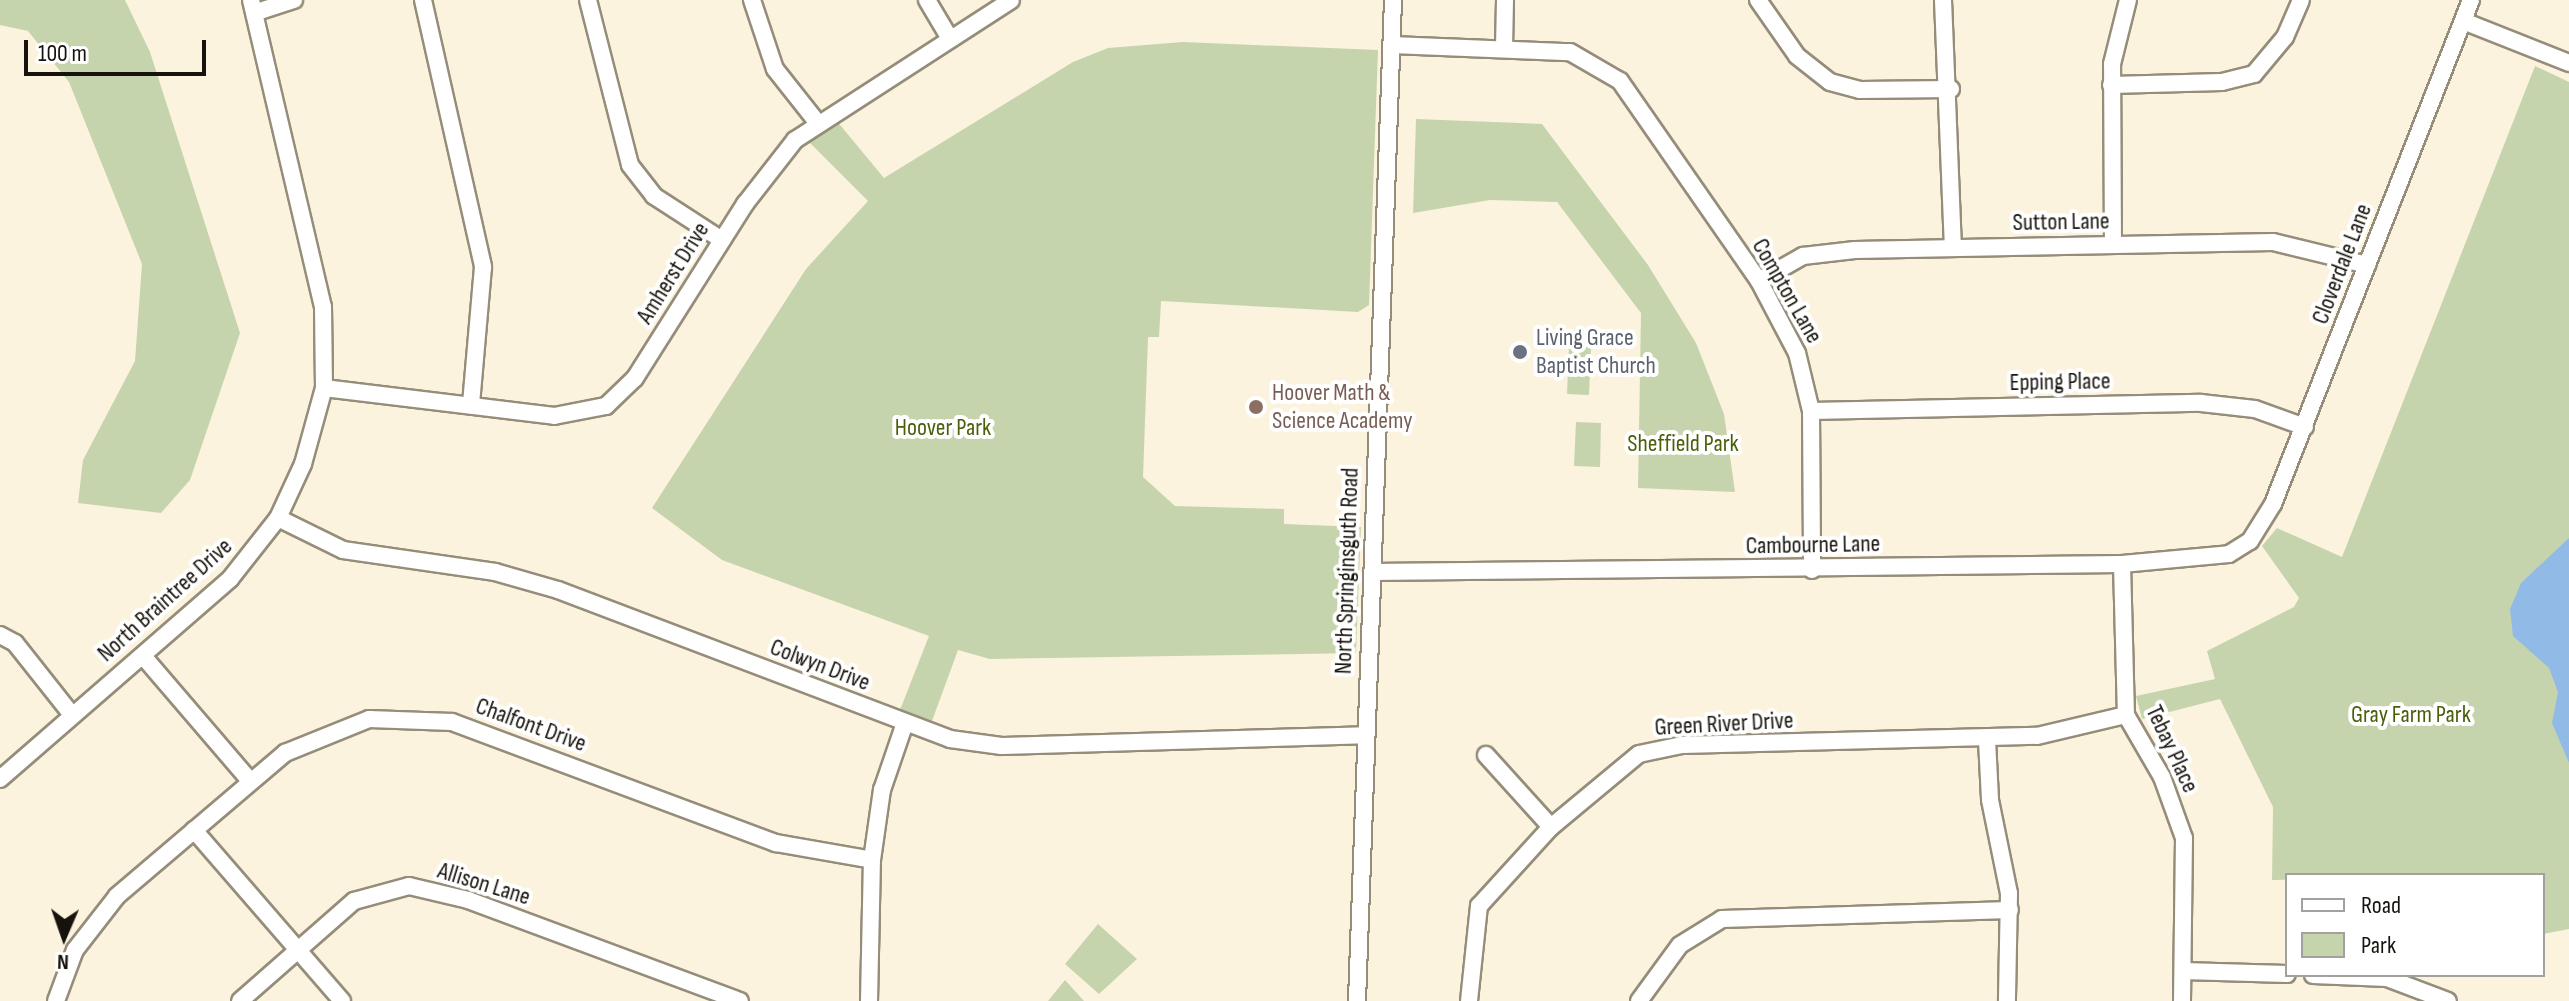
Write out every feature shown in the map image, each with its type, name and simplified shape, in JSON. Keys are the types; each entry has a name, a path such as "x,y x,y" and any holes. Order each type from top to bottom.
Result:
{"street":[{"path":"254,6 294,0"},
{"path":"423,0 483,267 471,405"},
{"path":"588,0 630,165 654,196 722,240"},
{"path":"752,0 775,69 816,121"},
{"path":"927,0 949,37"},
{"name":"Amherst Drive","path":"324,388 554,416 606,406 635,378 765,176 816,121 1011,0"},
{"name":"North Springinsguth Road","path":"1357,1001 1393,0"},
{"path":"1392,45 1504,48 1505,0"},
{"path":"1758,0 1797,56 1830,82 1860,90 1951,89"},
{"path":"1943,0 1951,89 1953,248"},
{"path":"2113,245 2111,85 2128,0"},
{"path":"2111,85 2222,82 2254,74 2285,37 2301,0"},
{"name":"Cloverdale Lane","path":"2250,541 2305,427 2471,0"},
{"name":"North Braintree Drive","path":"0,779 230,579 278,518 324,388 323,307 254,6"},
{"path":"2463,21 2569,63"},
{"name":"Compton Lane","path":"1504,48 1570,52 1611,72 1759,281 1797,353 1811,411 1812,570"},
{"name":"Sutton Lane","path":"1759,281 1823,251 2297,244 2367,265"},
{"name":"Epping Place","path":"1811,411 2210,403 2305,427"},
{"name":"Colwyn Drive","path":"278,518 343,550 495,572 558,590 950,739 1002,746 1365,735"},
{"name":"Cambourne Lane","path":"1372,572 1812,570 2211,561 2250,541"},
{"name":"Tebay Place","path":"2122,564 2126,715 2162,777 2184,838 2182,1001"},
{"path":"0,635 15,643 72,715"},
{"path":"143,656 250,781"},
{"name":"Green River Drive","path":"1469,1001 1479,906 1551,827 1620,766 1658,748 1987,740 2055,734 2126,715"},
{"name":"Chalfont Drive","path":"56,1001 95,921 250,781 336,727 431,718 776,843 872,860"},
{"path":"869,1001 872,860 882,790 905,723"},
{"path":"1987,740 2010,910 2007,1001"},
{"path":"1486,755 1551,827"},
{"path":"194,830 342,1001"},
{"name":"Allison Lane","path":"240,1001 295,949 354,901 409,886 468,900 740,1001"},
{"path":"1639,1001 1680,945 1722,919 2010,910"},
{"path":"2183,971 2285,974"},
{"path":"2362,977 2387,978 2448,1001"}],"green space":[{"path":"0,0 125,0 150,52 240,333 190,480 161,513 78,503 83,460 135,361 142,264 69,82 28,31 0,25"},
{"name":"Hoover Park","path":"1183,42 1378,50 1369,305 1358,312 1161,301 1159,337 1148,337 1143,477 1175,506 1284,509 1284,524 1361,527 1356,653 990,659 958,650 932,721 900,710 929,636 722,560 652,508 806,269 868,201 808,141 836,120 884,178 1073,62 1108,48"},
{"name":"Gray Farm Park","path":"2535,66 2569,82 2569,929 2545,934 2545,873 2285,873 2285,880 2272,880 2273,807 2220,699 2142,719 2136,696 2215,679 2207,651 2294,607 2299,598 2262,546 2277,528 2342,557"},
{"name":"Sheffield Park","path":"1416,119 1542,124 1648,265 1696,343 1724,414 1735,492 1638,488 1641,313 1557,202 1490,200 1413,213"},
{"path":"1569,345 1591,346 1589,395 1567,394"},
{"path":"1576,422 1601,423 1600,467 1574,466"},
{"path":"1098,924 1137,959 1099,994 1065,964"},
{"path":"1065,980 1084,1001 1048,1001"}],"water":[{"path":"2569,538 2569,763 2552,723 2558,692 2549,668 2513,636 2510,609 2521,583"}],"place":[{"name":"Living Grace Baptist Church","path":"1520,352"},
{"name":"Hoover Math & Science Academy","path":"1256,407"}]}
